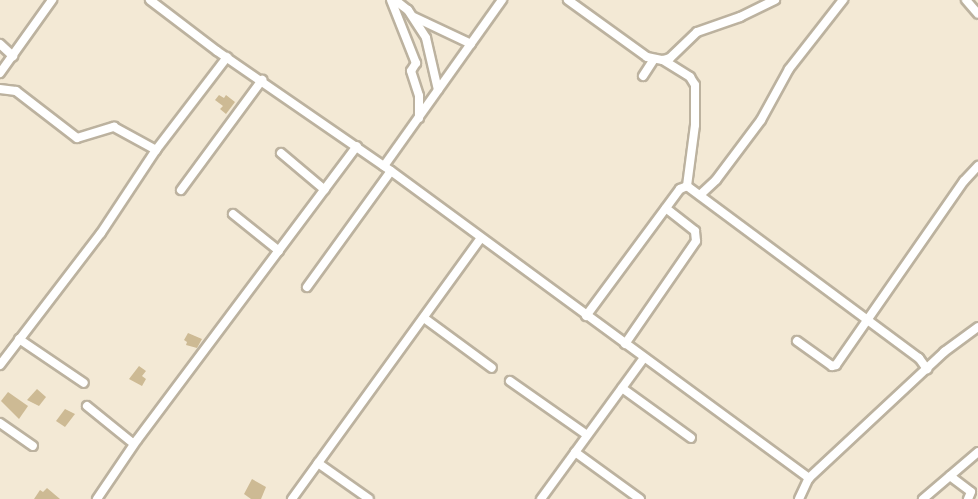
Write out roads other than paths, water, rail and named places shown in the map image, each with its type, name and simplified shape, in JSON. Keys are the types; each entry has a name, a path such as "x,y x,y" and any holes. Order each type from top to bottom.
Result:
{"street":[{"path":"0,74 52,0"},
{"path":"150,0 227,57 357,146 809,478"},
{"path":"391,0 416,63 411,71 419,96 419,118"},
{"path":"395,0 413,17 471,44"},
{"path":"307,287 388,169 438,90 502,0"},
{"path":"568,0 658,60 690,77 695,85 695,126 687,186"},
{"path":"643,76 658,60 670,58 698,32 740,17 775,0"},
{"path":"700,195 716,180 761,120 789,69 843,0"},
{"path":"966,0 978,14"},
{"path":"413,17 432,54 438,90"},
{"path":"0,44 13,56"},
{"path":"0,365 101,233 156,150 227,57"},
{"path":"181,190 261,80"},
{"path":"0,89 16,91 77,138 114,127 156,150"},
{"path":"97,499 134,444 357,146"},
{"path":"281,153 325,190"},
{"path":"797,341 832,366 836,365 964,181 978,166"},
{"path":"687,186 730,221 911,353 927,369"},
{"path":"586,316 680,189 687,186"},
{"path":"625,344 696,241 695,231 666,208"},
{"path":"233,214 279,251"},
{"path":"292,499 482,238"},
{"path":"424,318 492,368"},
{"path":"799,499 809,478 927,369 978,327"},
{"path":"19,339 84,384"},
{"path":"541,499 644,358"},
{"path":"510,381 587,435"},
{"path":"622,388 691,438"},
{"path":"87,406 134,444"},
{"path":"0,423 33,446"},
{"path":"575,452 639,499"},
{"path":"922,499 978,452"},
{"path":"318,463 369,499"},
{"path":"950,476 971,492 968,499"}]}
